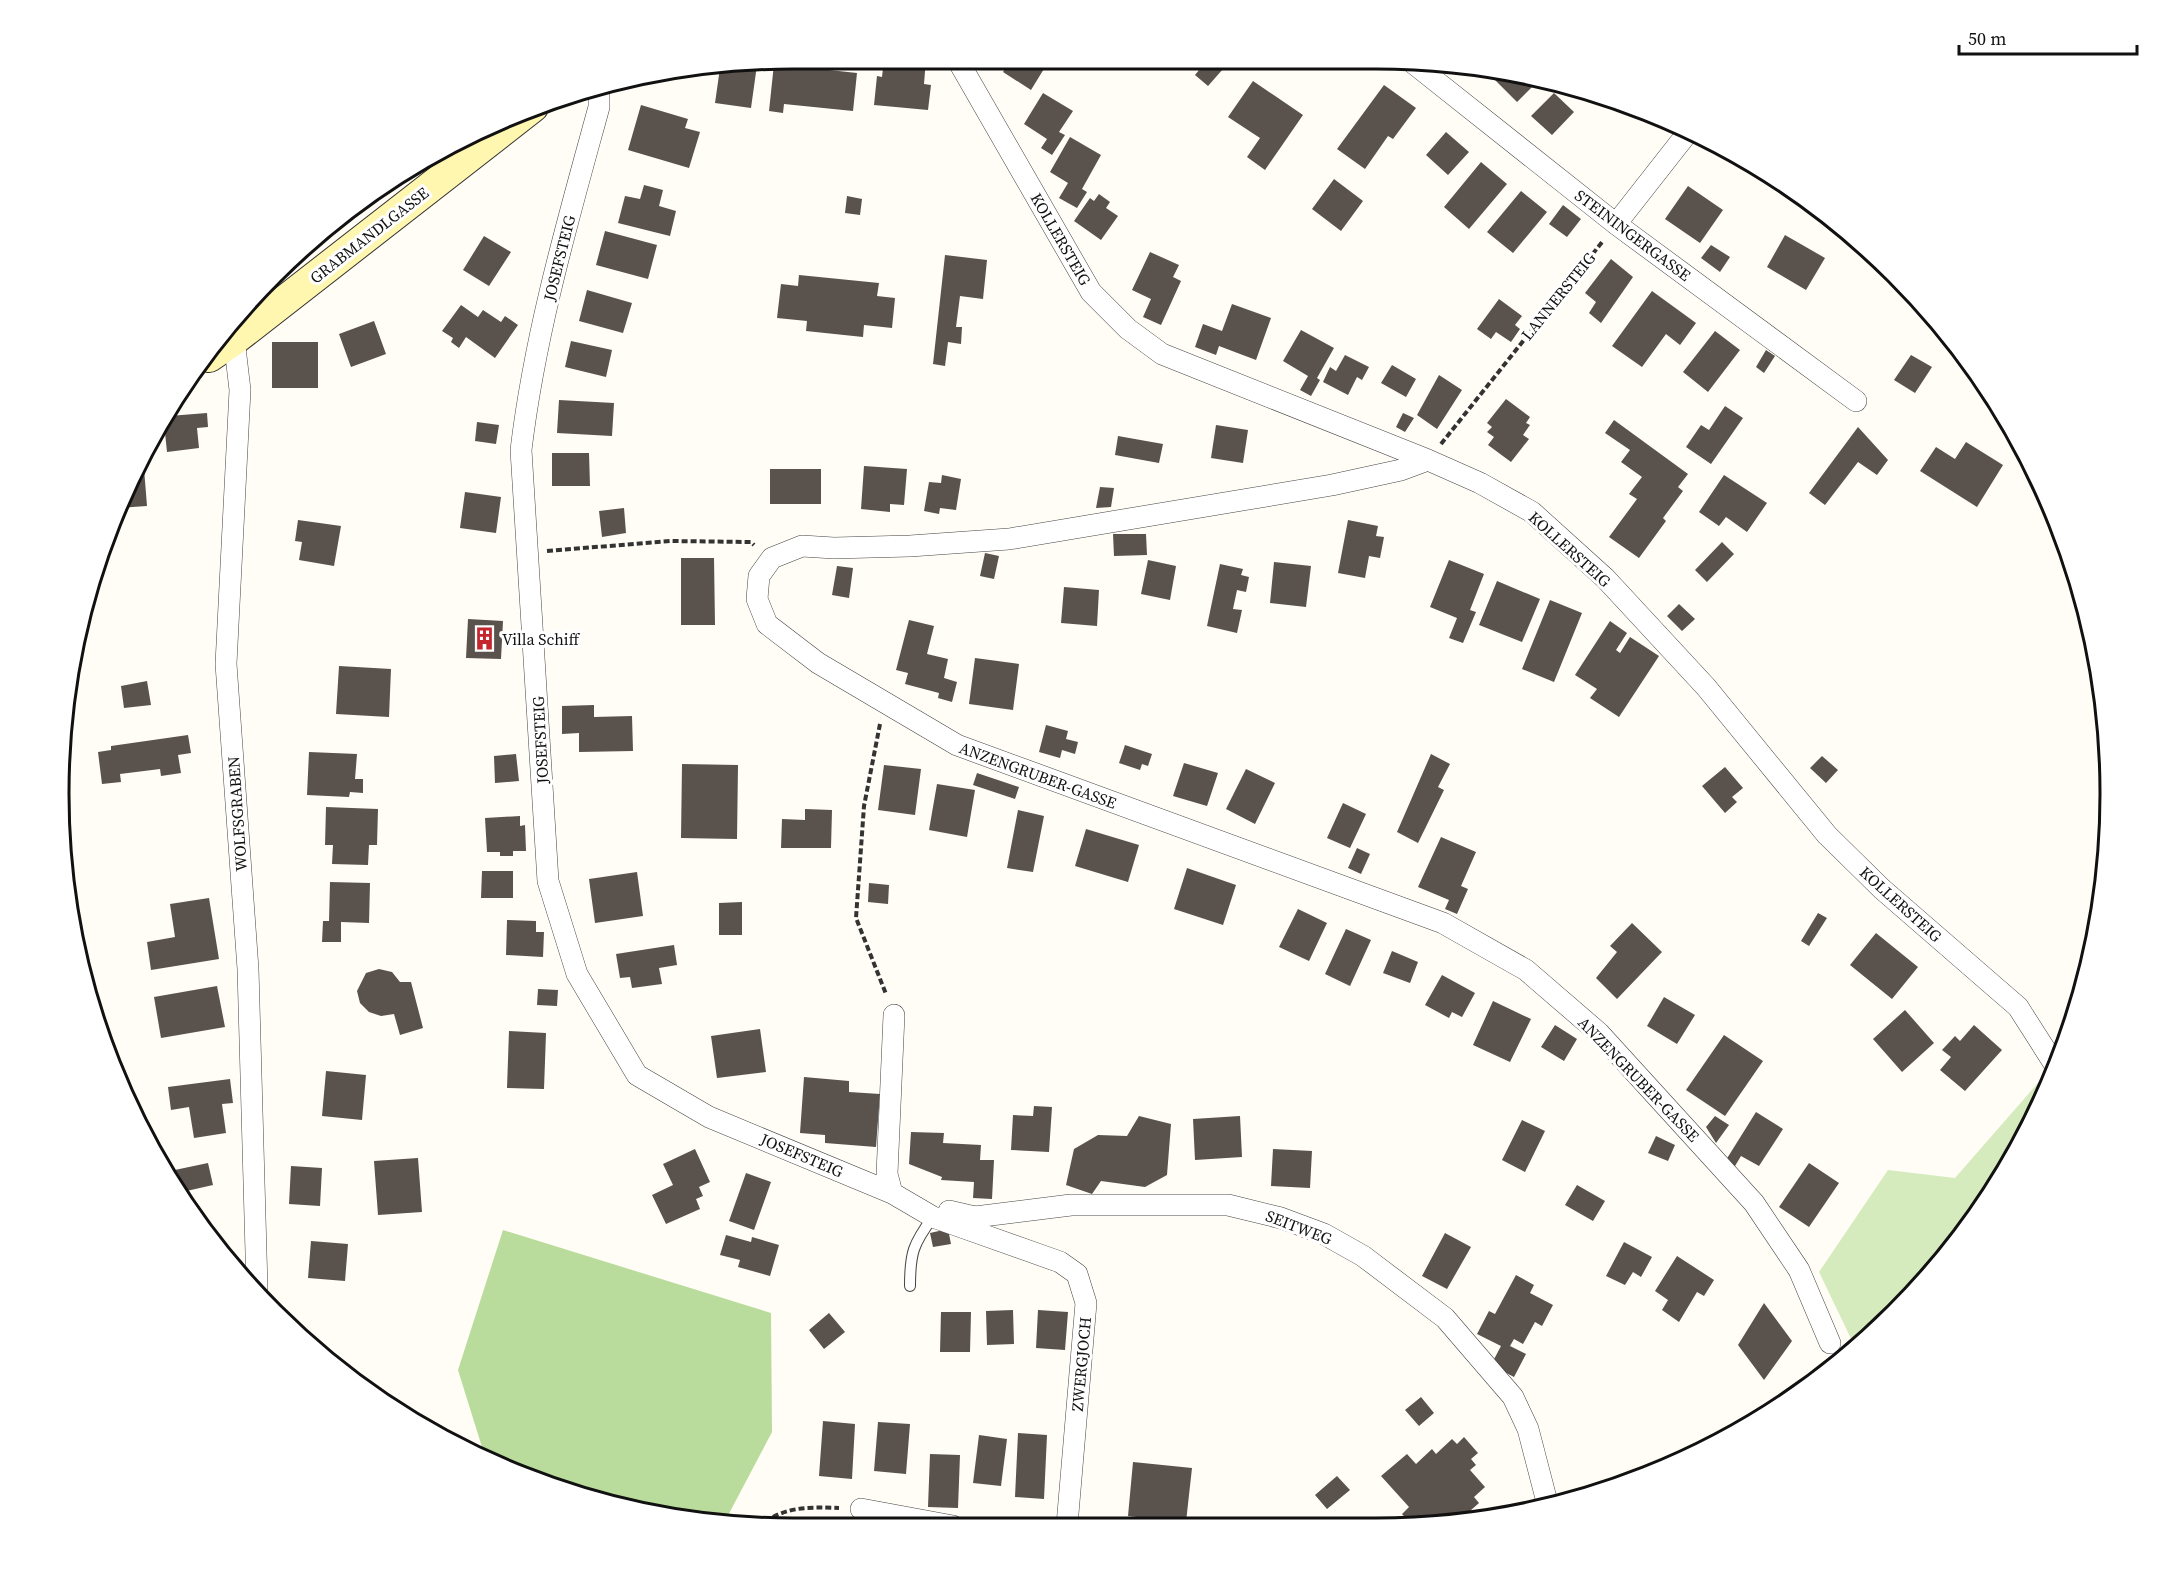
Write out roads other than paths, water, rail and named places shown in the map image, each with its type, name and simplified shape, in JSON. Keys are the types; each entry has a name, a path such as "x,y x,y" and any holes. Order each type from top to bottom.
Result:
{"street":[{"name":"KOLLERSTEIG","path":"963,69 1091,292 1128,329 1162,354 1428,460 1480,483 1532,512 1605,578 1706,687 1827,835 1882,889 2018,1007 2050,1057"},
{"name":"STEININGERGASSE","path":"1423,71 1616,224 1856,401"},
{"name":"JOSEFSTEIG","path":"598,96 598,107 548,295 526,406 521,450 548,881 577,974 637,1075 709,1117 892,1193 924,1211"},
{"name":"GRABMANDLGASSE","path":"242,324 501,131"},
{"path":"1616,224 1684,138"},
{"name":"WOLFSGRABEN","path":"233,335 240,390 226,664 248,969 257,1279"},
{"name":"ANZENGRUBER-GASSE","path":"1428,460 1401,470 1332,484 1009,539 899,546 802,546 772,558 759,576 757,599 767,624 818,663 957,745 1443,924 1526,970 1599,1033 1754,1203 1799,1270 1830,1343"},
{"path":"892,1193 887,1174 894,1015"},
{"name":"SEITWEG","path":"924,1211 975,1217 1071,1205 1228,1205 1281,1218 1324,1234 1363,1257 1445,1318 1513,1397 1528,1429 1546,1497"},
{"name":"ZWERGJOCH","path":"924,1211 1060,1262 1077,1274 1086,1302 1085,1337 1068,1518"},
{"path":"861,1509 910,1518"}],"lane":[{"path":"910,1286 910,1257 920,1234 924,1211"}],"place":[{"name":"Villa Schiff","path":"484,639"}]}
